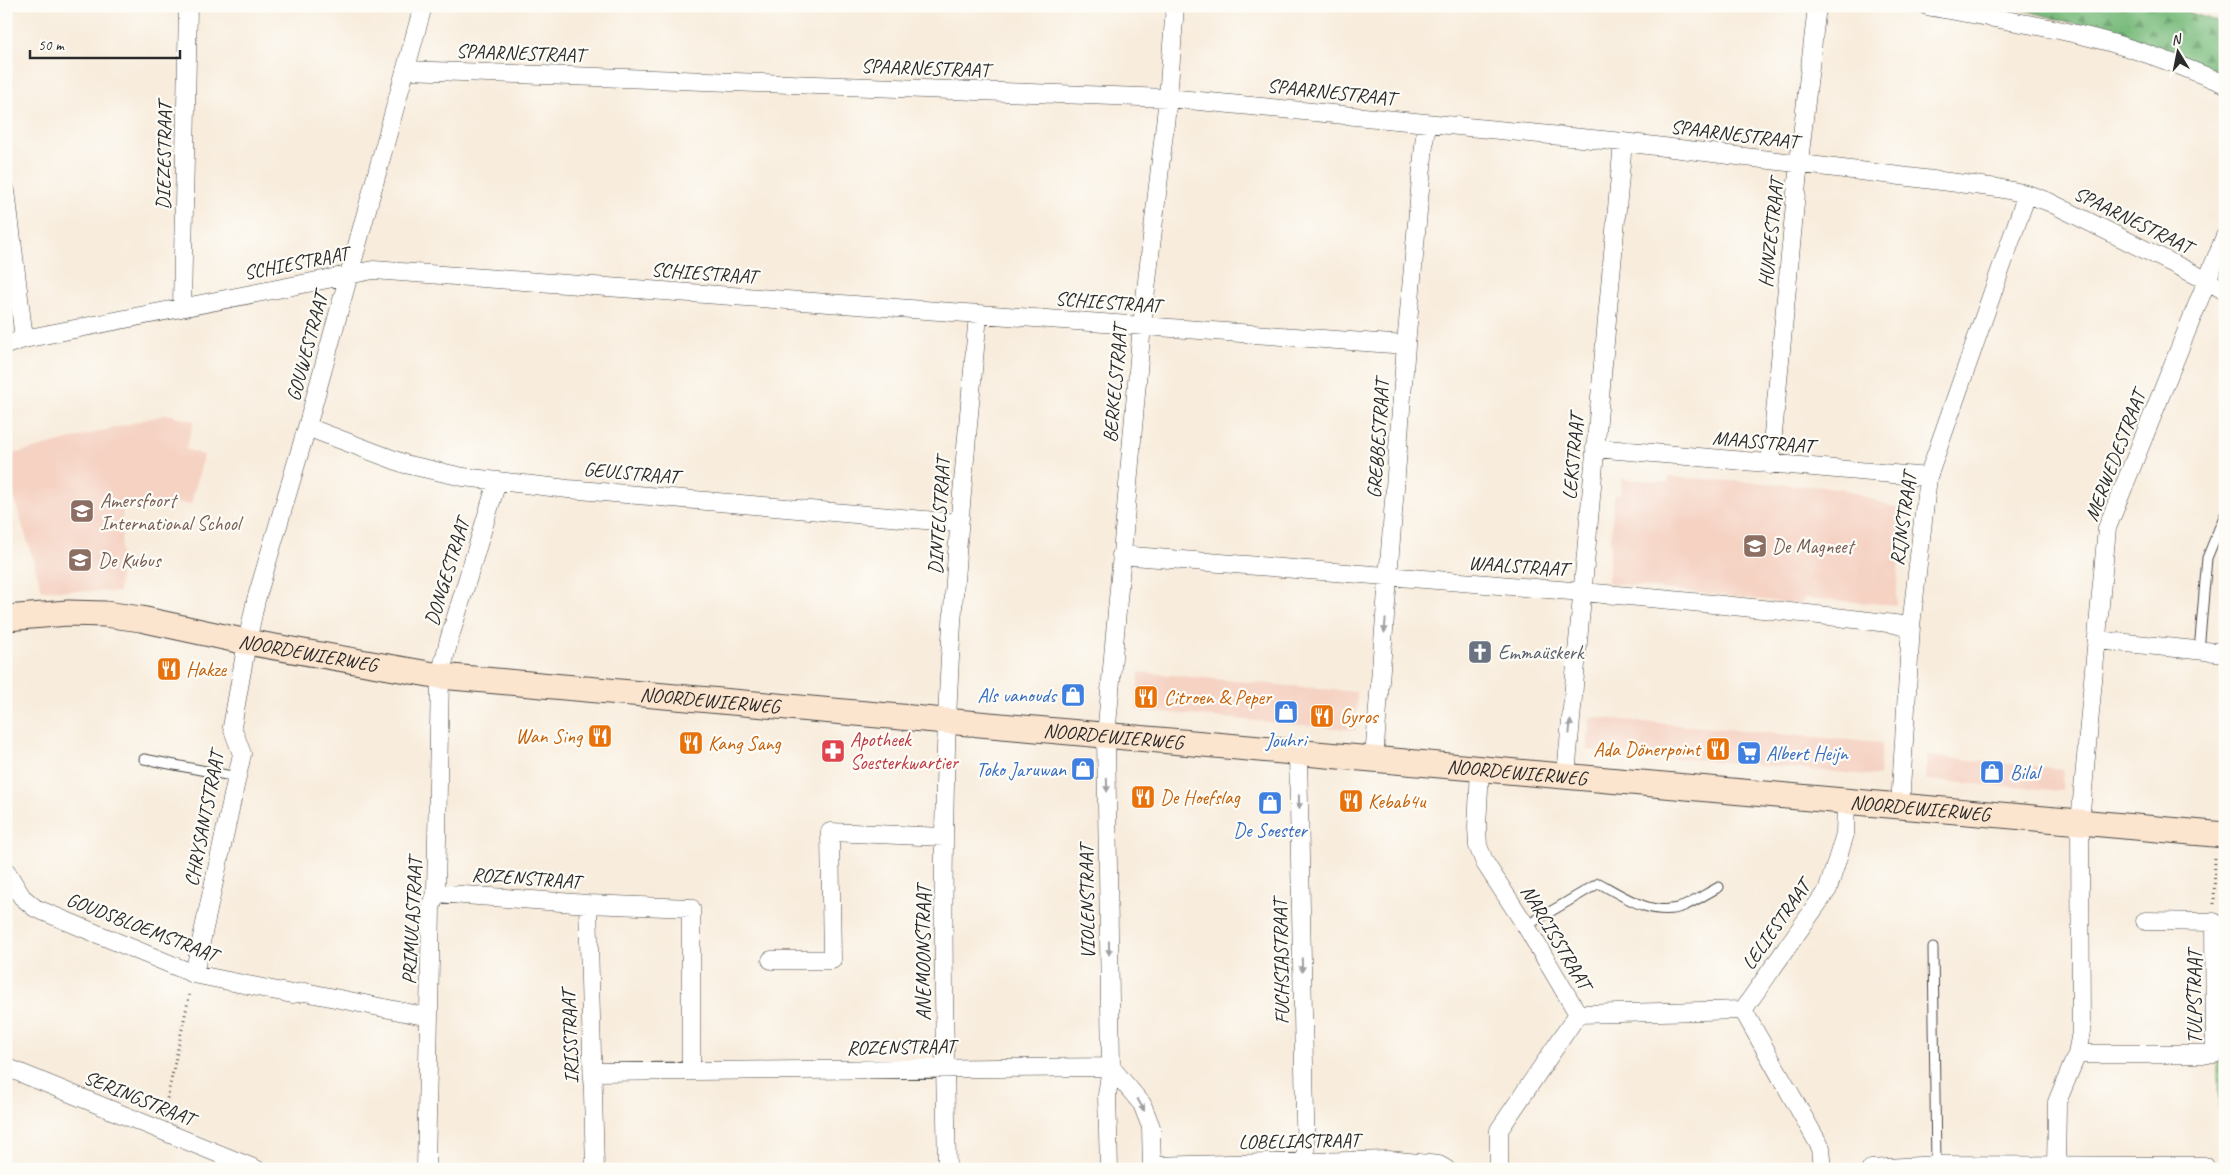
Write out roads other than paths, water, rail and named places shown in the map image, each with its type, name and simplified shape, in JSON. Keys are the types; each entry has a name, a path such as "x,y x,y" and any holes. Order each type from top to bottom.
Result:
{"street":[{"name":"DIEZESTRAAT","path":"182,307 188,6"},
{"name":"GOUWESTRAAT","path":"247,642 256,600 307,426 423,6"},
{"name":"BERKELSTRAAT","path":"1106,737 1142,324 1168,98 1175,6"},
{"name":"HUNZESTRAAT","path":"1770,464 1799,162 1818,6"},
{"path":"1927,6 2080,36 2131,49 2225,84"},
{"name":"SPAARNESTRAAT","path":"406,70 1168,98 1623,142 1799,162 1998,188 2027,194 2049,202 2225,291"},
{"name":"GREBBESTRAAT","path":"1374,759 1406,345 1426,123"},
{"name":"LEKSTRAAT","path":"1566,775 1623,142"},
{"path":"6,191 24,339"},
{"name":"RIJNSTRAAT","path":"1900,806 1911,626 1928,477 2027,194"},
{"name":"MERWEDESTRAAT","path":"2080,822 2107,528 2225,236"},
{"name":"SCHIESTRAAT","path":"6,345 24,339 372,270 978,315 1142,324 1406,345"},
{"name":"DINTELSTRAAT","path":"947,721 959,522 978,315"},
{"name":"GEULSTRAAT","path":"307,426 405,464 497,482 959,522"},
{"name":"MAASSTRAAT","path":"1595,448 1928,477"},
{"name":"DONGESTRAAT","path":"440,676 449,640 497,482"},
{"name":"WAALSTRAAT","path":"1121,555 1582,592 1814,614 1911,626"},
{"name":"NOORDEWIERWEG","path":"6,618 68,613 105,614 141,619 247,642 440,676 1106,737 1566,775 2220,835"},
{"path":"2097,640 2225,653"},
{"name":"CHRYSANTSTRAAT","path":"194,974 242,754 232,727 247,642"},
{"name":"PRIMULASTRAAT","path":"426,1169 431,908 436,893 440,676"},
{"name":"ANEMOONSTRAAT","path":"947,721 944,837 947,1169"},
{"name":"VIOLENSTRAAT","path":"1106,737 1111,1066 1107,1095 1108,1169"},
{"name":"FUCHSIASTRAAT","path":"1298,753 1306,1165"},
{"name":"NARCISSTRAAT","path":"1480,769 1476,828 1478,846 1485,863 1526,926 1578,1014 1499,1130 1499,1169"},
{"name":"LELIESTRAAT","path":"1743,1010 1828,889 1845,834 1846,802"},
{"path":"2056,1167 2057,1102 2077,1054 2081,1032 2080,822"},
{"path":"771,960 832,960 830,832 944,837"},
{"name":"GOUDSBLOEMSTRAAT","path":"6,871 11,882 22,897 35,908 194,974 292,994 305,992 429,1017"},
{"name":"ROZENSTRAAT","path":"436,893 588,904 691,908 691,1071"},
{"name":"IRISSTRAAT","path":"588,904 595,1169"},
{"name":"TULPSTRAAT","path":"2077,1054 2215,1054 2214,922 2145,921"},
{"path":"1578,1014 1743,1010 1821,1148 1823,1169"},
{"path":"1111,1066 1142,1104 1151,1127 1152,1168"},
{"name":"ROZENSTRAAT","path":"592,1072 1111,1066"},
{"name":"SERINGSTRAAT","path":"6,1067 256,1169"},
{"name":"LOBELIASTRAAT","path":"1152,1168 1306,1165 1388,1160 1439,1165 1446,1169"},
{"path":"1871,1169 1936,1165 2056,1167 2205,1166"}],"lane":[{"path":"2199,650 2207,558 2225,514"},
{"path":"144,759 237,776"},
{"path":"1526,926 1599,883 1637,904 1660,909 1682,906 1718,887"},
{"path":"1933,948 1936,1165"}],"place":[{"name":"Amersfoort International School","path":"82,511"},
{"name":"De Magneet","path":"1755,546"},
{"name":"De Kubus","path":"80,560"},
{"name":"Emmaüskerk","path":"1480,652"},
{"name":"Hakze","path":"169,669"},
{"name":"Als vanouds","path":"1073,695"},
{"name":"Citroen & Peper","path":"1146,697"},
{"name":"Jouhri","path":"1286,712"},
{"name":"Gyros","path":"1322,716"},
{"name":"Wan Sing","path":"600,736"},
{"name":"Kang Sang","path":"691,743"},
{"name":"Ada Dönerpoint","path":"1718,749"},
{"name":"Apotheek Soesterkwartier","path":"833,751"},
{"name":"Albert Heijn","path":"1749,753"},
{"name":"Toko Jaruwan","path":"1083,769"},
{"name":"Bilal","path":"1992,772"},
{"name":"De Hoefslag","path":"1143,797"},
{"name":"Kebab4u","path":"1351,801"},
{"name":"De Soester","path":"1270,803"}]}
